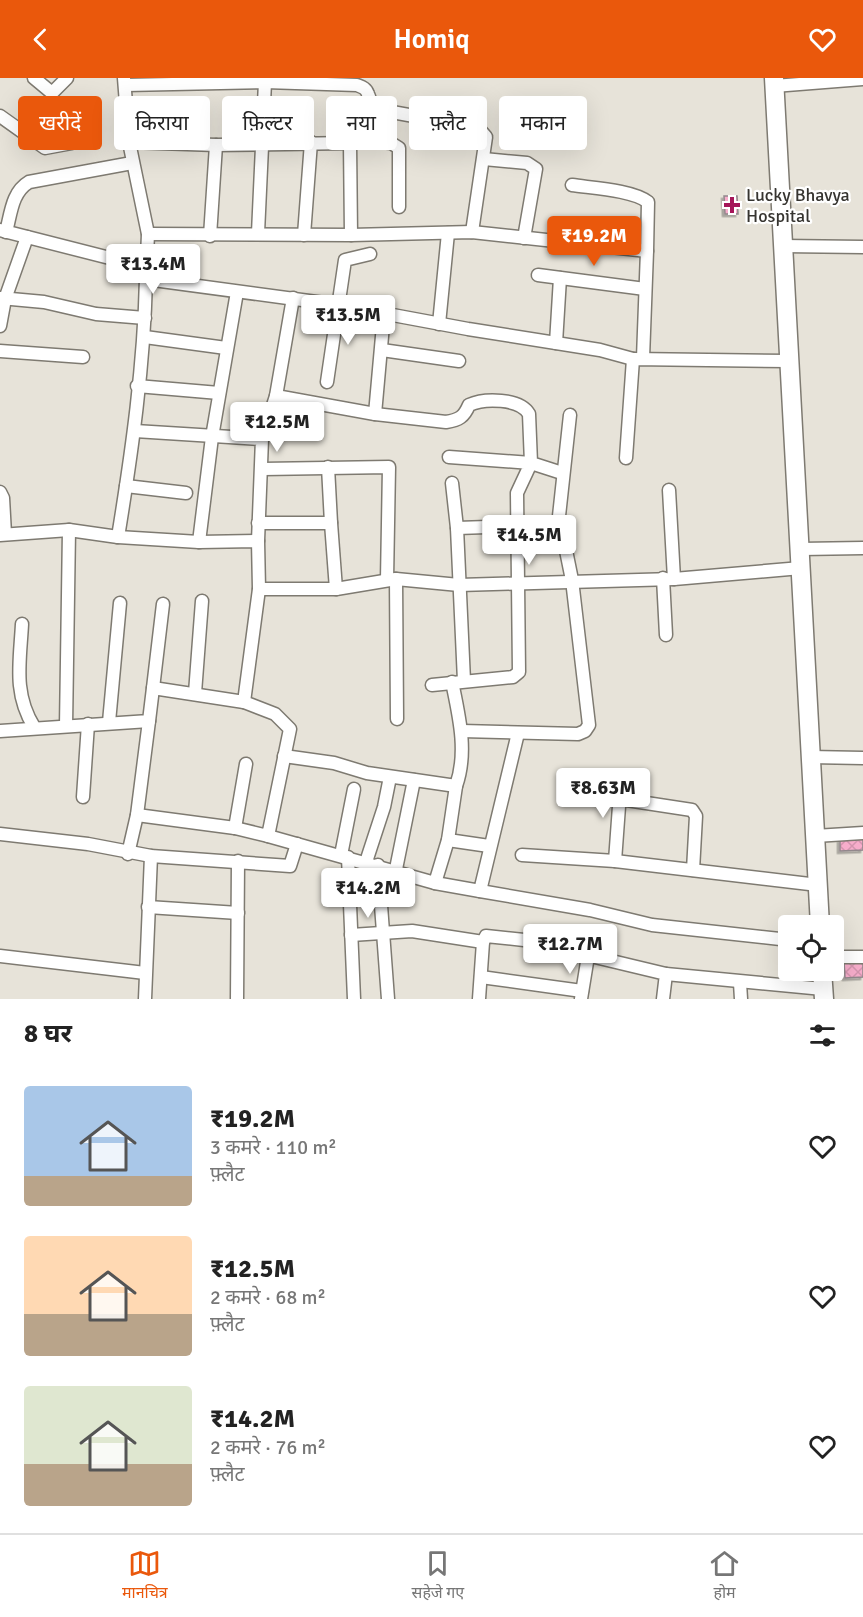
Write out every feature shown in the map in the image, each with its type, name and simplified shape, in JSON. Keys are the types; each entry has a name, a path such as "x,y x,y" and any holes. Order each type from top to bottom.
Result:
{"main road":[{"path":"774,82 819,915"}],"street":[{"path":"34,78 52,93 67,78"},
{"path":"774,82 863,79"},
{"path":"126,96 125,81 357,85 365,88 369,96"},
{"path":"265,82 265,96"},
{"path":"397,113 480,130 486,136 472,232"},
{"path":"0,116 18,129"},
{"path":"210,145 222,145"},
{"path":"210,236 216,145"},
{"path":"397,147 399,148 399,207"},
{"path":"118,537 135,431 137,386 145,337 145,273 148,234 130,150"},
{"path":"258,233 263,150"},
{"path":"304,235 310,150"},
{"path":"350,150 351,236"},
{"path":"484,159 527,163 536,169 524,238"},
{"path":"132,163 29,182 20,187 3,231 145,273 237,292 339,305 600,350 638,359 788,361"},
{"path":"572,185 628,194 648,202 645,289 626,458"},
{"path":"440,324 448,232"},
{"path":"148,234 210,236 258,233 351,236 472,232 647,251"},
{"path":"0,326 2,299 27,237"},
{"path":"783,246 863,247"},
{"path":"327,382 345,260 370,254"},
{"path":"538,275 645,289"},
{"path":"556,343 560,278"},
{"path":"199,542 212,437 237,292"},
{"path":"244,702 259,589 258,523 262,439 276,396 293,298"},
{"path":"2,299 44,302 96,314 145,318"},
{"path":"375,414 384,314"},
{"path":"145,337 226,348"},
{"path":"382,350 459,361"},
{"path":"0,351 83,357"},
{"path":"137,386 219,393"},
{"path":"276,396 375,414 446,422 458,420 465,414 469,405 476,401 516,404 525,407 529,414 531,463 517,493 516,526 520,581 519,672 513,677 432,685"},
{"path":"462,731 578,734 589,725 572,580 559,516 570,414"},
{"path":"135,431 262,439"},
{"path":"449,457 531,463 562,473"},
{"path":"328,467 336,589"},
{"path":"262,469 389,468 397,719"},
{"path":"435,883 448,840 456,786 461,774 462,731 458,681 458,528 452,483"},
{"path":"126,486 186,493"},
{"path":"666,635 669,490"},
{"path":"0,492 3,498 2,534 69,530 118,537 199,542 258,541"},
{"path":"258,523 331,523"},
{"path":"458,528 516,526"},
{"path":"66,726 69,530"},
{"path":"801,549 863,548"},
{"path":"259,589 336,589 391,579 459,585 520,581 668,578 801,568"},
{"path":"195,693 202,601"},
{"path":"108,722 120,603"},
{"path":"128,854 137,815 163,604"},
{"path":"22,624 19,687 25,713 34,727"},
{"path":"153,687 244,702 283,720 290,729 268,836"},
{"path":"0,731 149,721"},
{"path":"83,796 88,724"},
{"path":"480,891 518,733"},
{"path":"284,756 334,763 390,777 456,786"},
{"path":"810,757 863,758"},
{"path":"235,828 246,764"},
{"path":"388,999 385,931 372,863 390,777"},
{"path":"615,861 621,778"},
{"path":"396,869 414,780"},
{"path":"354,789 345,856 354,999"},
{"path":"620,799 692,810 696,816 693,870"},
{"path":"137,815 235,828 396,869 435,883 590,910 652,925 778,939"},
{"path":"815,836 863,833"},
{"path":"0,834 88,844 128,854 290,866 297,844"},
{"path":"448,840 489,846"},
{"path":"522,855 615,861 818,885"},
{"path":"145,999 151,856"},
{"path":"237,999 238,861"},
{"path":"148,907 238,913"},
{"path":"351,935 412,931 483,942"},
{"path":"479,999 483,942 486,936 501,937 666,974 823,994"},
{"path":"0,956 145,973"},
{"path":"481,977 582,995 588,956"},
{"path":"844,957 863,957"},
{"path":"663,999 666,974"},
{"path":"740,983 741,999"}],"building":[{"path":"724,196 737,196 738,214 725,214"},
{"path":"863,839 863,850 840,851 840,840"},
{"path":"863,960 863,977 845,978 844,961"}],"place":[{"name":"Lucky Bhavya Hospital","path":"732,205"}]}
